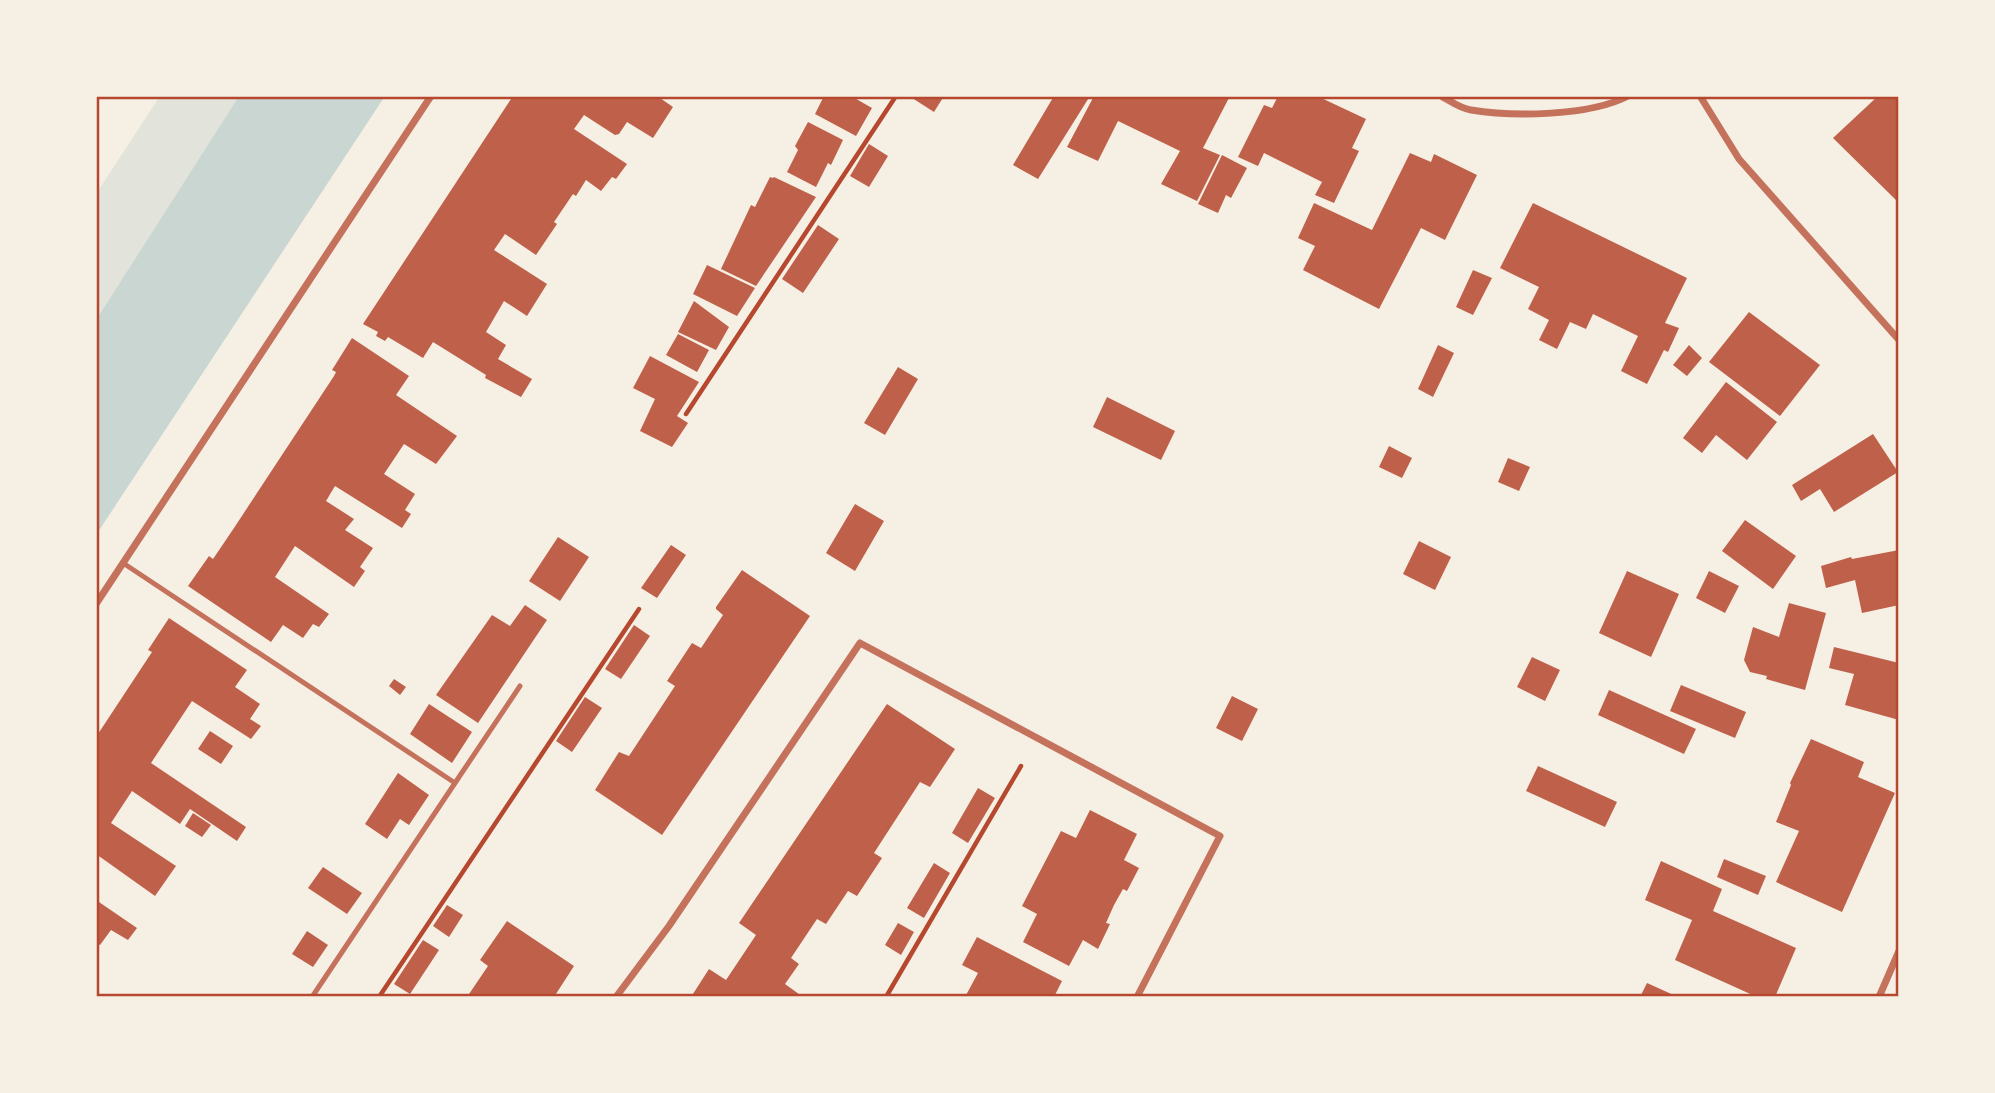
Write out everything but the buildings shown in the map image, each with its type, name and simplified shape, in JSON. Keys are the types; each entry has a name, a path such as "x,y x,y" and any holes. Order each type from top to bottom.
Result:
{"street":[{"path":"96,604 431,96"},
{"path":"1441,96 1468,110 1548,115 1617,102 1628,96"},
{"path":"1700,96 1739,159 1899,340"},
{"path":"616,997 669,926 860,643 1220,836 1138,997"},
{"path":"1879,997 1899,951"}],"lane":[{"path":"123,564 455,783"},
{"path":"312,997 520,685"}],"path":[{"path":"687,415 896,96"},
{"path":"379,997 639,609"},
{"path":"886,997 1038,738"}],"shaded area":[{"path":"160,96 239,96 96,320 96,194"},
{"path":"239,96 385,96 96,535 96,320"}]}
